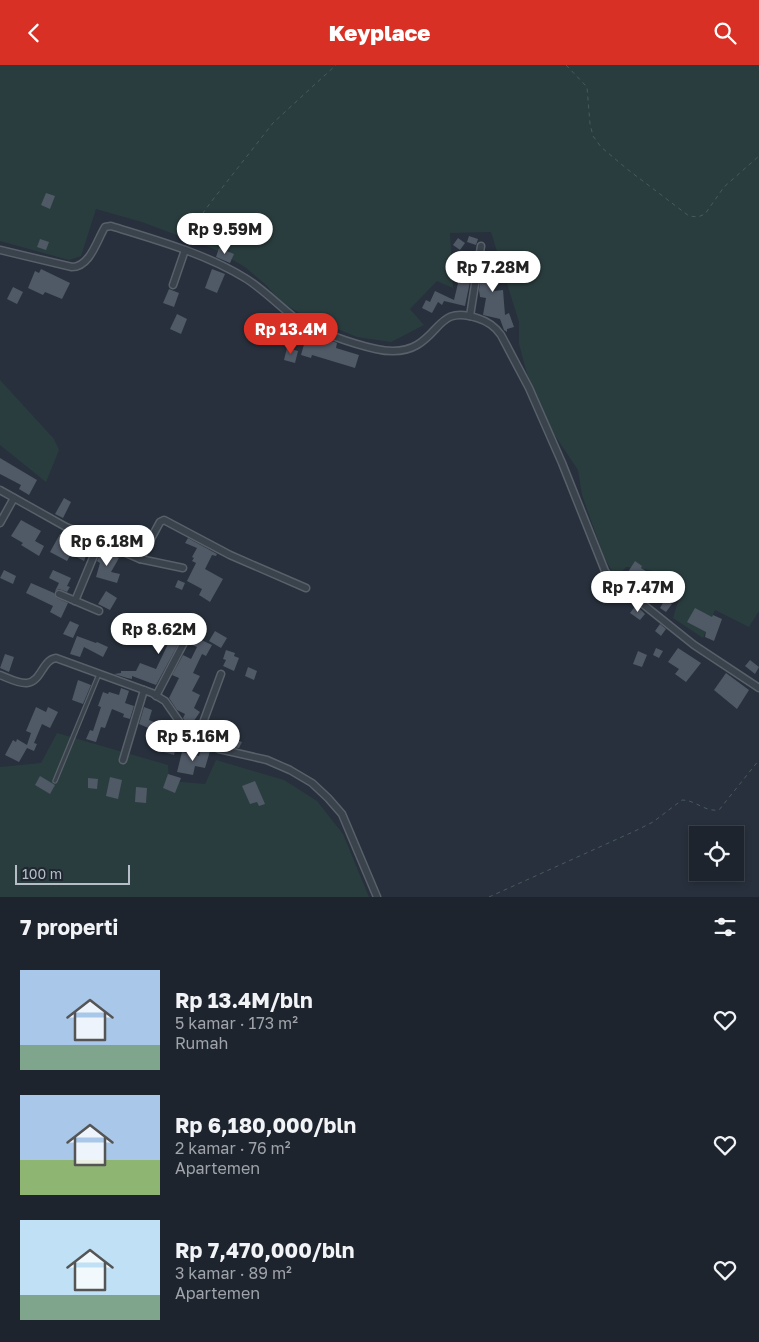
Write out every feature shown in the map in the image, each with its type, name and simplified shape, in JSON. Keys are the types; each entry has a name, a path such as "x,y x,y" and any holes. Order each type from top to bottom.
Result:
{"street":[{"path":"0,250 72,267 79,266 86,262 105,227 111,226 185,250 245,278 297,319 314,329 376,349 400,351 409,349 418,345 446,318 451,316 470,316 482,319 497,328 529,388 562,463 604,571 612,583 618,589 634,597 694,645 758,686"},
{"path":"470,316 481,246"},
{"path":"173,285 185,250"},
{"path":"0,490 66,527 140,559 184,568"},
{"path":"0,523 14,498"},
{"path":"140,559 160,522 164,520 230,555 306,588"},
{"path":"75,601 100,541"},
{"path":"59,594 99,611"},
{"path":"156,696 189,633"},
{"path":"0,675 23,683 32,681 36,679 49,661 54,658 144,690 165,701 181,724 197,739 219,749 267,760 290,769 312,783 342,814 377,897"},
{"path":"197,739 221,674"},
{"path":"123,761 144,690"}],"lane":[{"path":"55,781 100,674"}],"path":[{"path":"185,250 196,224 211,202 274,123 336,65"},
{"path":"566,65 588,87 590,124 593,136 597,141 627,169 689,216 698,217 705,214 724,187 759,155"},
{"path":"489,897 653,822 682,800 690,801 707,809 719,810 759,760"}],"shaded area":[{"path":"0,65 759,65 759,611 749,627 715,610 703,638 673,618 681,592 678,581 653,571 626,567 616,578 604,557 582,495 578,470 552,431 529,381 519,344 519,322 491,232 450,233 453,288 437,281 410,309 424,325 391,342 357,337 303,315 281,302 266,285 245,267 214,249 142,222 96,209 81,256 69,260 0,241"},
{"path":"0,380 54,439 59,450 46,482 0,445"},
{"path":"57,733 168,765 169,781 205,784 216,760 284,780 317,801 343,834 369,897 0,897 0,767 41,763"}],"building":[{"path":"46,193 55,196 50,209 41,205"},
{"path":"199,221 208,224 203,237 194,234"},
{"path":"469,236 478,239 476,245 467,242"},
{"path":"458,238 465,243 460,250 453,245"},
{"path":"40,239 49,242 46,250 37,247"},
{"path":"219,248 234,254 230,263 216,257"},
{"path":"486,251 499,252 499,261 494,261 494,291 503,290 505,315 509,313 514,327 507,329 507,332 504,330 500,319 483,315 486,298 480,297 479,290 482,270 485,270"},
{"path":"453,265 462,265 462,271 472,272 465,306 444,301 442,305 438,302 432,313 422,308 426,300 430,302 435,291 454,300 459,279 452,279"},
{"path":"41,269 70,283 62,299 45,292 43,295 28,288 35,271 39,273"},
{"path":"212,269 225,274 217,293 205,288"},
{"path":"13,287 23,292 17,304 7,299"},
{"path":"169,289 179,293 174,307 163,303"},
{"path":"177,314 187,319 181,334 170,329"},
{"path":"306,337 322,342 323,338 327,339 337,343 336,348 359,355 355,368 312,355 311,358 301,355"},
{"path":"287,348 298,351 295,363 284,360"},
{"path":"0,458 37,480 29,495 19,489 21,485 0,474"},
{"path":"64,498 71,502 63,518 55,514"},
{"path":"21,520 41,531 35,541 44,546 39,556 21,545 23,543 11,536"},
{"path":"60,534 79,544 80,542 92,548 88,557 86,556 84,561 71,554 67,561 50,552"},
{"path":"188,538 217,554 216,556 212,555 205,569 223,579 210,602 199,595 202,589 187,581 196,563 192,561 194,558 192,557 197,548 185,543"},
{"path":"102,550 119,558 111,572 120,574 117,583 96,577 100,563 97,561"},
{"path":"635,561 642,566 641,568 669,585 663,593 654,587 646,600 621,583"},
{"path":"4,570 16,576 13,584 0,578"},
{"path":"53,570 71,578 67,586 70,587 67,592 59,589 55,591 59,583 49,578"},
{"path":"178,580 185,583 182,590 175,587"},
{"path":"31,583 54,593 57,598 68,603 61,618 50,612 53,606 26,593"},
{"path":"106,591 117,598 110,610 98,604"},
{"path":"665,599 672,604 666,612 660,608"},
{"path":"636,605 645,614 640,620 630,613"},
{"path":"695,608 712,617 713,615 722,619 714,641 705,637 706,632 687,622"},
{"path":"170,620 187,628 156,685 132,676 132,679 114,674 121,673 121,671 136,671 140,663 156,669 168,644 151,636 154,631 163,635"},
{"path":"70,621 79,625 73,638 63,634"},
{"path":"660,624 666,629 661,636 655,631"},
{"path":"215,631 227,638 221,648 209,641"},
{"path":"77,636 108,647 103,657 84,647 80,657 70,654"},
{"path":"193,636 212,645 206,656 202,654 193,673 200,676 192,691 200,695 194,708 200,712 191,725 183,718 185,714 177,710 169,698 179,678 172,675 183,655 191,659 197,647 189,643"},
{"path":"656,648 663,651 659,658 653,655"},
{"path":"678,648 701,663 686,682 675,674 679,669 668,662"},
{"path":"226,650 235,653 234,656 239,658 234,671 223,666 226,660 223,659"},
{"path":"638,651 647,655 642,667 633,664"},
{"path":"5,654 14,657 9,672 0,668"},
{"path":"750,660 759,667 755,674 745,666"},
{"path":"248,667 257,671 254,680 245,676"},
{"path":"726,673 749,690 737,709 714,690"},
{"path":"78,680 91,685 83,704 72,700"},
{"path":"121,688 129,691 125,703 134,706 130,719 123,717 124,714 112,709 105,728 101,727 96,742 86,739 90,730 93,731 101,707 98,706 103,692 119,695"},
{"path":"36,707 46,712 48,707 58,712 50,728 42,724 34,743 37,744 34,751 27,748 19,762 5,755 13,740 16,742 17,739 27,745 31,733 26,731"},
{"path":"144,707 152,710 149,720 164,726 160,736 152,733 153,730 139,724"},
{"path":"164,734 178,739 174,755 160,751"},
{"path":"234,739 242,742 239,748 231,747"},
{"path":"201,749 210,751 205,768 195,766 193,775 177,772 182,752 199,756"},
{"path":"168,774 181,778 175,793 163,788"},
{"path":"40,776 55,785 50,794 35,785"},
{"path":"110,777 122,780 118,799 106,796"},
{"path":"88,778 98,779 97,789 88,788"},
{"path":"255,781 265,804 259,806 257,802 250,804 242,786"},
{"path":"136,787 147,788 146,803 135,802"}]}
